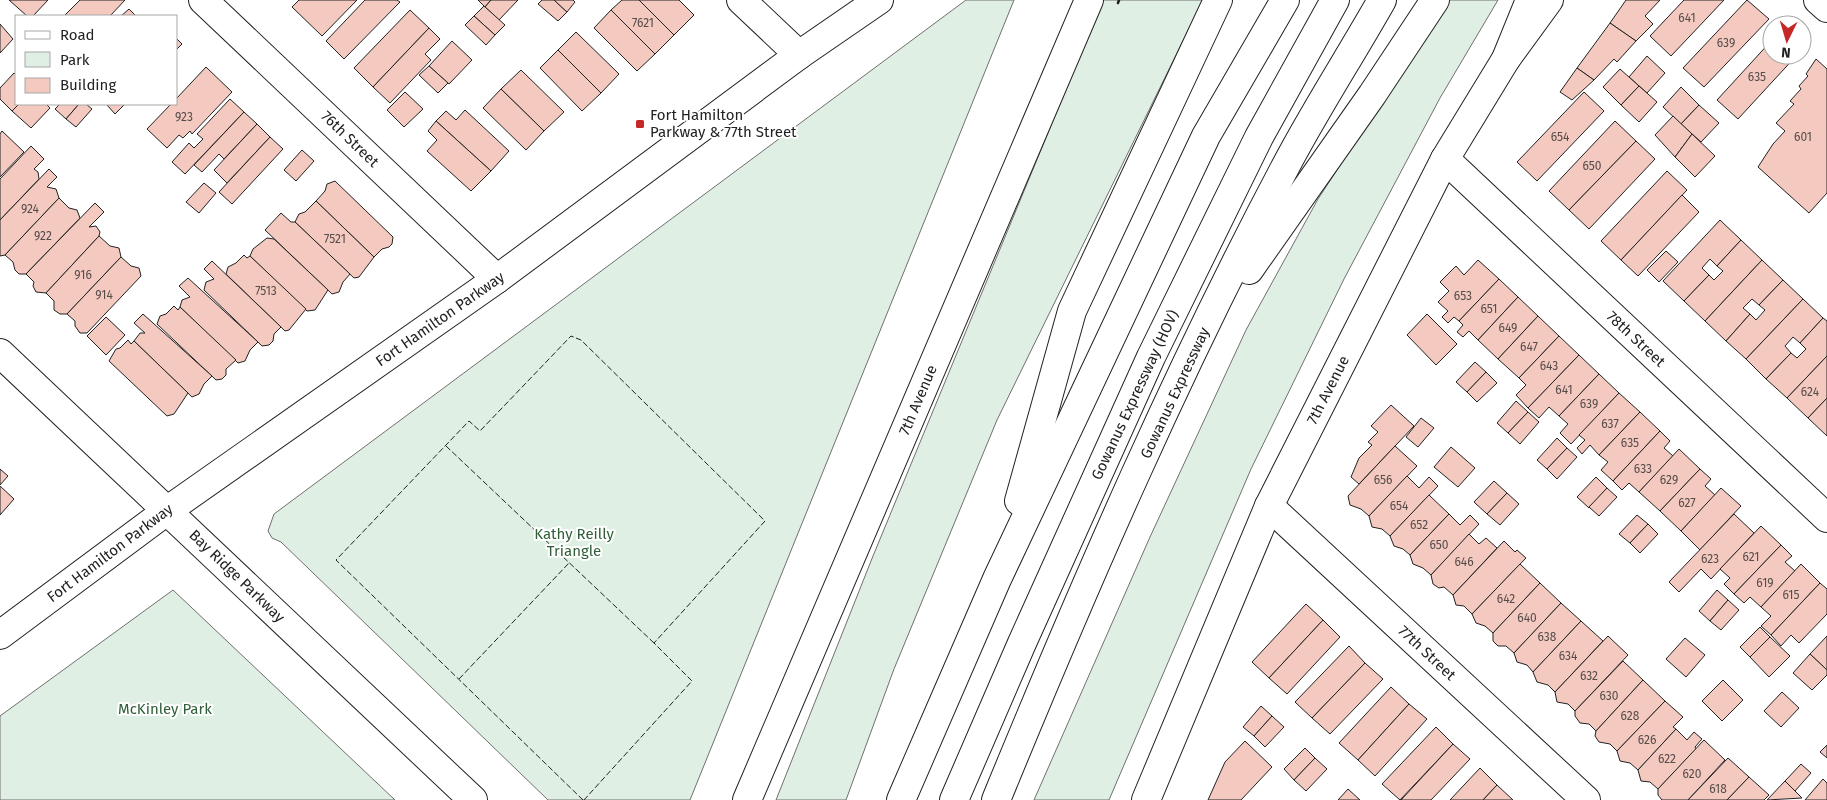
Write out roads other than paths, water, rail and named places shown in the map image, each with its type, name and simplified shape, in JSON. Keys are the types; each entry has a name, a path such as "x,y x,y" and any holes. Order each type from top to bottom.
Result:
{"main road":[{"name":"76th Street","path":"203,0 497,279"},
{"path":"741,0 799,55"},
{"name":"Fort Hamilton Parkway","path":"0,635 168,510 497,279 799,55 879,0"},
{"name":"7th Avenue","path":"747,800 1090,0"},
{"path":"997,580 1072,311 1218,0"},
{"path":"901,800 997,580 1206,136 1285,0"},
{"name":"Gowanus Expressway (HOV)","path":"954,800 1022,643 1151,357 1259,137 1335,0"},
{"name":"Gowanus Expressway","path":"996,800 1095,566 1195,347 1290,157 1382,0"},
{"path":"1195,347 1372,95 1435,0"},
{"path":"1506,59 1530,0"},
{"name":"7th Avenue","path":"1146,800 1269,506 1445,159 1506,59 1549,0"},
{"path":"1818,0 1827,8"},
{"name":"78th Street","path":"1445,159 1827,518"},
{"name":"Bay Ridge Parkway","path":"0,353 473,800"},
{"name":"77th Street","path":"1269,506 1586,800"}],"place":[{"name":"Fort Hamilton Parkway & 77th Street","path":"640,124"}],"park label":[{"name":"Kathy Reilly Triangle","path":"574,542"},
{"name":"McKinley Park","path":"165,709"}]}
